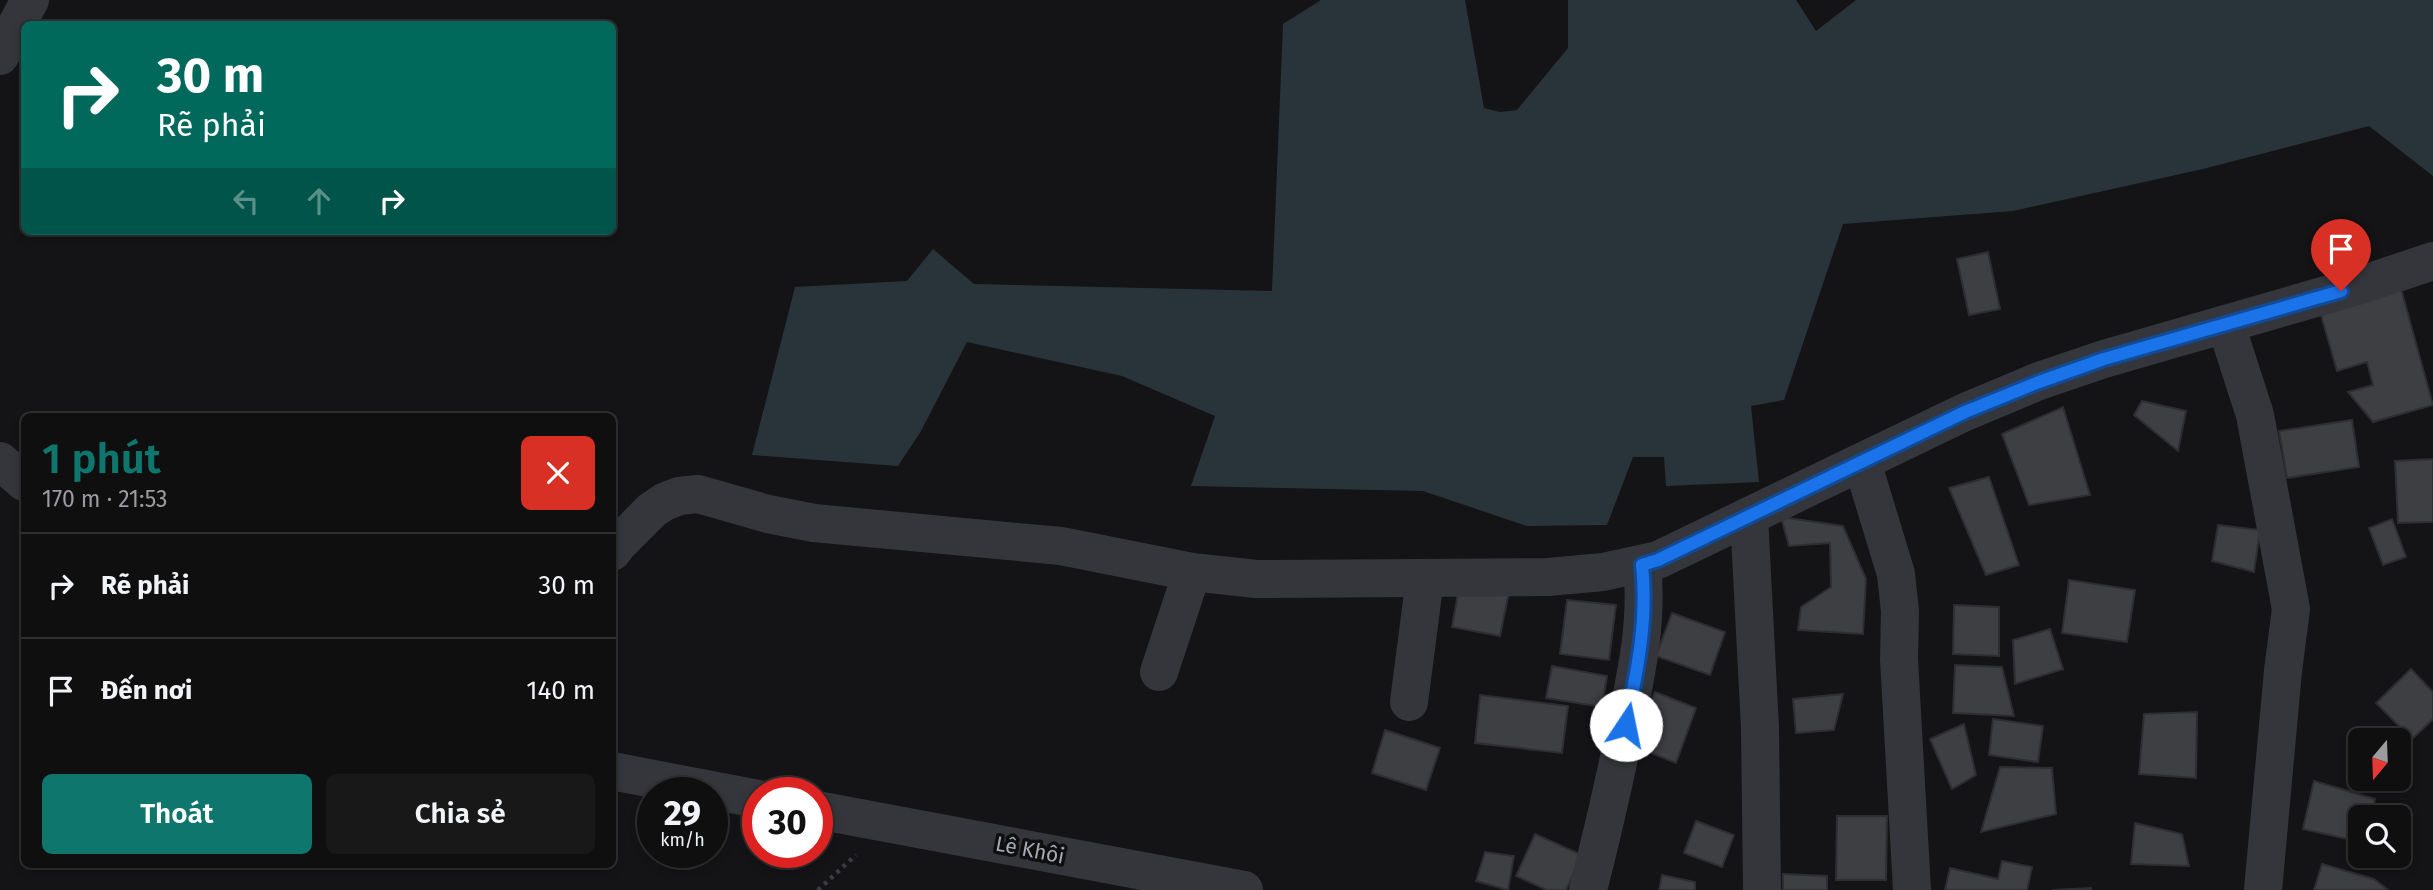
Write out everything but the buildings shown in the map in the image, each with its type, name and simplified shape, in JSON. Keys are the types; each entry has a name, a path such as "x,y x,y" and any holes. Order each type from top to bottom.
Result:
{"street":[{"path":"0,56 30,0"},
{"path":"616,548 643,519 664,502 679,496 698,495 814,523 1061,546 1192,572 1256,579 1548,578 1603,572 1658,560 1965,412 2039,382 2104,359 2433,261"},
{"path":"2226,324 2255,415 2291,609 2263,890"},
{"path":"0,461 21,479"},
{"path":"1862,462 1896,574 1900,611 1899,659 1912,890"},
{"path":"1749,516 1760,728 1762,890"},
{"path":"1588,890 1612,795 1636,678 1645,618 1642,565"},
{"path":"1160,672 1192,572"},
{"path":"1409,702 1425,578"},
{"path":"616,772 742,796"},
{"name":"Lê Khôi","path":"833,813 1244,890"}],"shaded area":[{"path":"1321,0 1465,0 1484,108 1500,112 1517,110 1568,48 1568,0 1796,0 1816,31 1856,0 2433,0 2433,176 2369,126 2203,169 2013,211 1843,224 1784,400 1751,406 1759,482 1666,486 1664,457 1633,457 1607,525 1527,526 1423,491 1191,486 1215,416 1122,376 967,342 921,431 898,466 752,455 795,287 907,281 933,249 974,284 1272,291 1283,24"}],"route":[{"path":"1626,725 1645,618 1642,565 1658,560 1965,412 2039,382 2104,359 2341,291"}]}
